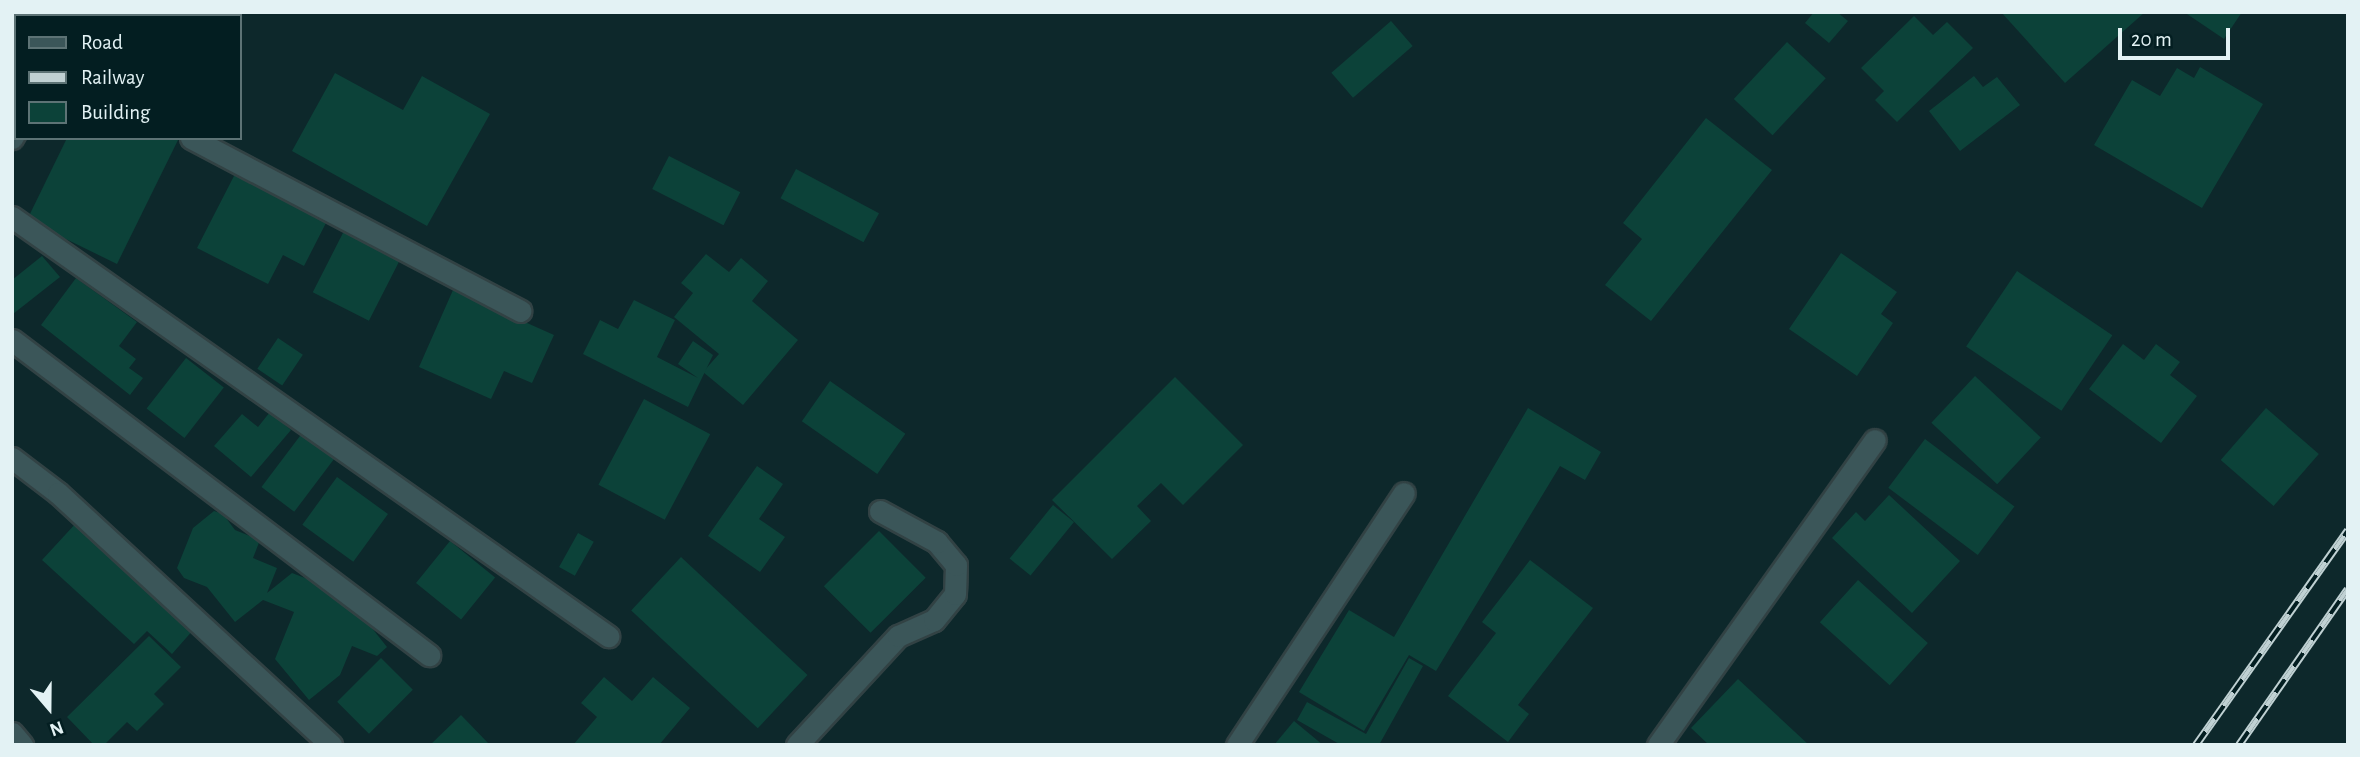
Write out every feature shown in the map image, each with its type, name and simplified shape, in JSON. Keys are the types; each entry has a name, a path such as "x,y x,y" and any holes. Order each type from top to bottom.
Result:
{"street":[{"path":"195,140 520,311"},
{"path":"12,217 608,636"},
{"path":"12,340 429,655"},
{"path":"1658,745 1875,440"},
{"path":"12,458 58,493 331,745"},
{"path":"1237,745 1404,493"},
{"path":"797,745 898,636 934,620 955,594 956,565 937,542 880,511"},
{"path":"12,733 22,745"}],"building":[{"path":"87,12 168,12 126,14 86,14"},
{"path":"1814,12 1837,12 1848,21 1829,43 1805,23"},
{"path":"2001,12 2145,12 2065,83"},
{"path":"2184,12 2242,12 2224,39"},
{"path":"1914,16 1933,35 1947,22 1973,48 1897,122 1875,100 1884,91 1861,68"},
{"path":"1391,21 1413,46 1353,98 1331,73"},
{"path":"1787,42 1826,78 1773,135 1734,99"},
{"path":"2200,67 2263,104 2202,208 2094,145 2132,80 2160,96 2177,68 2194,78"},
{"path":"335,73 403,110 422,76 490,114 427,226 292,151"},
{"path":"1974,76 1983,87 1997,77 2020,105 1960,151 1929,111"},
{"path":"1706,118 1772,170 1651,321 1605,285 1642,239 1623,223"},
{"path":"66,140 178,140 117,264 27,220"},
{"path":"669,156 740,192 723,225 652,189"},
{"path":"796,169 879,213 864,242 781,198"},
{"path":"235,174 327,221 304,266 283,255 268,284 197,248"},
{"path":"345,229 401,258 369,321 313,292"},
{"path":"1841,253 1897,292 1881,314 1893,323 1857,376 1789,329"},
{"path":"706,254 729,272 741,258 768,281 752,301 798,340 743,405 703,372 719,354 674,317 693,293 681,283"},
{"path":"42,256 60,277 13,314 12,280"},
{"path":"2017,271 2112,335 2061,411 1966,346"},
{"path":"76,278 137,322 119,346 136,359 129,368 143,378 130,395 41,325"},
{"path":"453,290 554,335 532,383 504,371 491,399 419,367"},
{"path":"634,300 675,320 657,357 698,378 678,364 693,341 713,355 688,407 583,354 600,320 618,329"},
{"path":"278,338 303,355 282,385 257,369"},
{"path":"2123,344 2144,360 2156,344 2180,362 2170,375 2197,396 2161,443 2089,389"},
{"path":"186,358 224,388 184,438 147,408"},
{"path":"1975,376 2041,437 1997,484 1931,423"},
{"path":"1175,377 1243,445 1183,505 1161,483 1137,506 1151,521 1112,559 1052,500"},
{"path":"830,381 905,434 877,474 802,421"},
{"path":"644,399 710,434 665,520 598,485"},
{"path":"1528,408 1601,452 1585,480 1560,466 1436,671 1409,655 1364,731 1299,692 1349,610 1394,637"},
{"path":"2266,408 2319,454 2274,506 2221,460"},
{"path":"270,412 291,430 251,477 214,446 242,414 258,427"},
{"path":"303,432 336,457 294,512 261,487"},
{"path":"1925,439 2014,506 1978,555 1888,488"},
{"path":"757,466 783,484 759,519 785,537 760,572 708,536"},
{"path":"337,477 388,514 353,562 302,525"},
{"path":"1889,495 1960,561 1912,613 1832,538 1856,512 1865,521"},
{"path":"1053,505 1074,522 1031,576 1010,559"},
{"path":"214,511 223,514 235,530 260,540 253,558 277,568 267,593 292,573 344,593 387,647 377,656 352,646 340,675 309,700 275,659 294,612 263,600 235,622 207,587 184,578 177,568 193,528"},
{"path":"77,522 194,629 172,654 147,631 134,644 42,560"},
{"path":"879,531 926,578 871,633 824,586"},
{"path":"578,533 594,542 575,576 559,567"},
{"path":"450,541 495,578 461,619 416,583"},
{"path":"681,557 808,675 758,728 631,610"},
{"path":"1530,560 1593,608 1518,705 1529,714 1508,742 1448,696 1496,633 1482,622"},
{"path":"1858,580 1928,643 1890,685 1820,622"},
{"path":"149,636 181,667 154,694 164,704 137,731 127,722 104,745 94,745 67,717"},
{"path":"381,658 413,690 369,734 337,702"},
{"path":"1409,658 1423,666 1379,745 1341,745 1297,720 1307,702 1366,734"},
{"path":"604,677 632,701 653,677 690,708 659,745 573,745 597,717 581,703"},
{"path":"1738,679 1809,745 1709,745 1691,728"},
{"path":"461,715 490,745 430,745"},
{"path":"1294,721 1323,745 1274,745"}],"railway":[{"path":"2196,745 2348,530"},
{"path":"2239,745 2348,589"}]}
